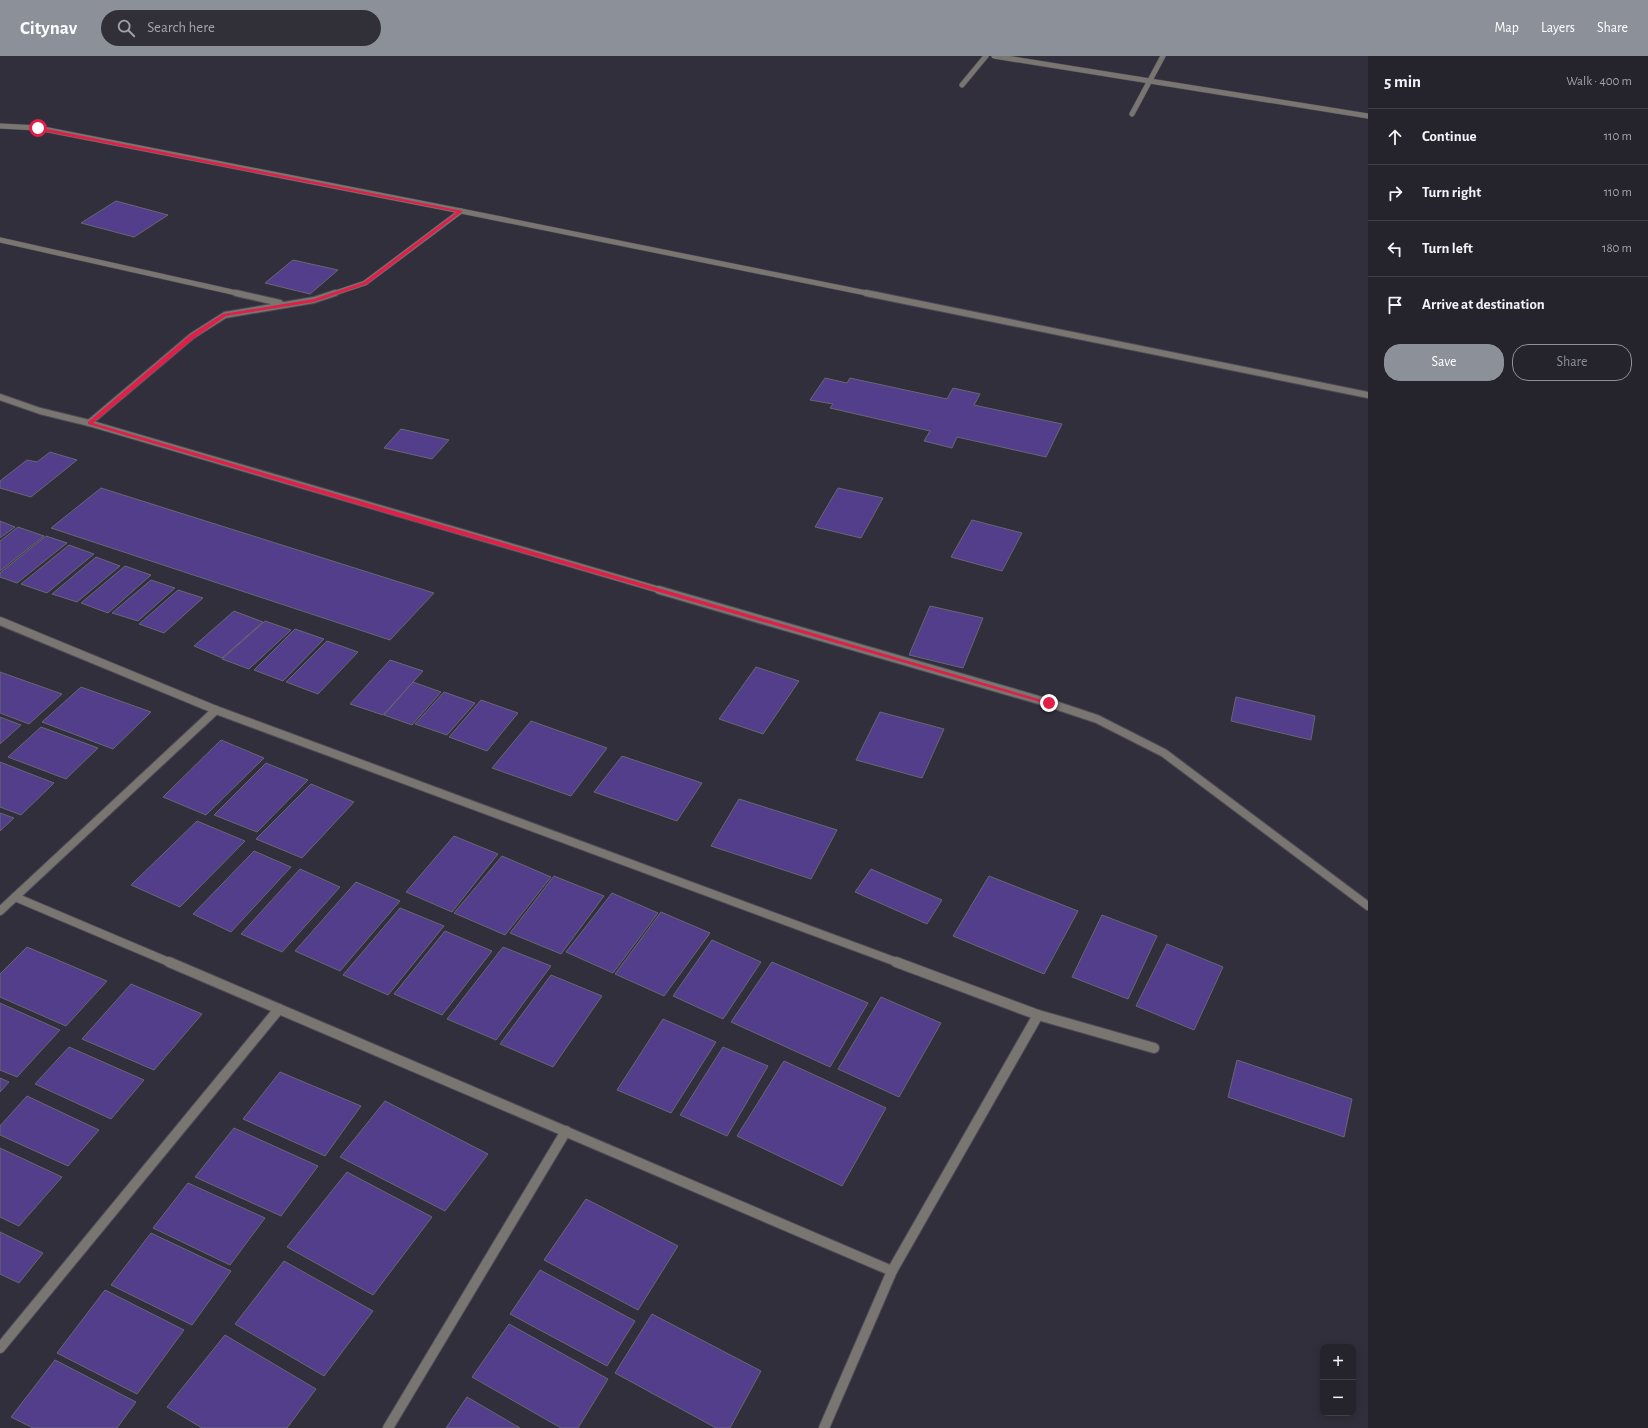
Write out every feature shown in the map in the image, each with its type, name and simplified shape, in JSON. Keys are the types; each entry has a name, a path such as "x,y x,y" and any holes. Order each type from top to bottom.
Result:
{"street":[{"path":"962,85 986,56"},
{"path":"994,56 1368,116"},
{"path":"1132,114 1163,56"},
{"path":"0,126 38,128 460,211 1368,395"},
{"path":"89,423 192,336 225,315 314,300 365,283 460,211"},
{"path":"0,240 284,304"},
{"path":"0,397 40,411 89,423 401,516 1049,703 1097,719 1164,754 1282,840 1368,906"},
{"path":"0,621 216,710 1038,1015 1154,1048"},
{"path":"0,911 216,710"},
{"path":"15,897 566,1131 892,1272"},
{"path":"0,1348 278,1009"},
{"path":"824,1428 892,1272 1038,1015"},
{"path":"388,1428 566,1131"}],"building":[{"path":"116,201 168,215 134,237 81,223"},
{"path":"293,260 338,270 310,294 265,283"},
{"path":"825,378 847,383 850,378 947,399 953,388 980,394 974,405 1062,424 1046,457 957,437 952,448 924,441 930,431 830,408 833,404 810,400"},
{"path":"401,429 449,440 432,459 384,448"},
{"path":"50,452 77,460 31,497 0,488 0,481 27,460 37,462"},
{"path":"101,488 434,593 390,640 51,528"},
{"path":"838,488 883,498 861,538 815,527"},
{"path":"972,520 1022,533 1002,571 951,557"},
{"path":"0,521 15,527 0,538"},
{"path":"18,527 44,536 0,571 0,541"},
{"path":"46,536 67,543 17,583 0,577 0,573"},
{"path":"69,545 94,554 47,593 21,584"},
{"path":"96,557 120,566 77,602 52,594"},
{"path":"125,566 151,575 108,613 81,603"},
{"path":"151,580 175,588 138,621 112,613"},
{"path":"178,590 203,598 164,633 139,624"},
{"path":"930,606 983,618 963,668 909,655"},
{"path":"234,611 263,622 222,658 194,646"},
{"path":"265,621 291,630 249,669 222,659"},
{"path":"295,629 324,639 283,681 254,670"},
{"path":"327,641 358,652 318,694 286,682"},
{"path":"390,660 423,671 383,715 350,704"},
{"path":"756,667 799,681 763,734 719,719"},
{"path":"0,672 62,694 29,724 0,713"},
{"path":"413,682 441,692 412,725 384,715"},
{"path":"81,687 151,712 113,749 42,722"},
{"path":"444,692 475,703 447,735 415,724"},
{"path":"1236,697 1315,716 1311,740 1231,721"},
{"path":"481,700 518,713 487,751 449,737"},
{"path":"880,712 944,729 922,778 856,760"},
{"path":"0,717 21,725 0,744"},
{"path":"531,721 607,748 571,796 492,768"},
{"path":"41,727 98,748 66,779 8,757"},
{"path":"221,740 264,758 206,815 163,797"},
{"path":"622,756 702,783 677,821 594,792"},
{"path":"0,762 54,783 21,815 0,807"},
{"path":"266,763 308,780 257,832 214,815"},
{"path":"311,784 354,802 302,858 256,839"},
{"path":"739,799 837,830 811,879 711,846"},
{"path":"0,813 14,818 0,831"},
{"path":"197,821 245,841 180,907 131,885"},
{"path":"454,836 498,854 452,912 406,892"},
{"path":"254,851 291,867 231,932 193,914"},
{"path":"502,856 551,877 505,935 454,913"},
{"path":"300,869 340,887 282,952 241,934"},
{"path":"871,869 942,900 927,924 855,892"},
{"path":"554,876 604,896 561,954 510,933"},
{"path":"989,876 1078,911 1044,974 953,936"},
{"path":"356,882 400,901 340,971 295,951"},
{"path":"612,893 658,913 613,973 566,952"},
{"path":"400,908 444,926 388,995 343,975"},
{"path":"661,912 710,933 664,996 615,974"},
{"path":"1102,915 1157,936 1128,999 1072,977"},
{"path":"445,931 492,951 442,1015 394,994"},
{"path":"712,940 761,962 723,1019 673,996"},
{"path":"1167,944 1223,967 1194,1030 1136,1006"},
{"path":"27,947 107,981 66,1026 0,997 0,974"},
{"path":"503,947 551,966 496,1040 447,1019"},
{"path":"772,962 868,1003 830,1067 731,1022"},
{"path":"551,975 602,996 553,1067 500,1044"},
{"path":"131,984 202,1014 154,1070 82,1039"},
{"path":"881,997 941,1023 899,1097 838,1069"},
{"path":"0,1003 60,1030 17,1077 0,1070"},
{"path":"663,1019 716,1042 671,1113 617,1090"},
{"path":"69,1047 144,1080 111,1119 35,1084"},
{"path":"723,1047 768,1066 727,1136 680,1115"},
{"path":"1237,1060 1352,1099 1344,1137 1228,1097"},
{"path":"784,1061 886,1108 842,1186 737,1136"},
{"path":"280,1072 361,1106 325,1156 243,1119"},
{"path":"0,1078 9,1082 0,1092"},
{"path":"27,1096 99,1130 68,1166 0,1135 0,1126"},
{"path":"385,1101 488,1154 445,1211 340,1157"},
{"path":"234,1128 318,1166 281,1216 195,1177"},
{"path":"0,1148 62,1177 19,1226 0,1217"},
{"path":"347,1172 432,1217 373,1295 287,1247"},
{"path":"188,1183 265,1218 230,1265 153,1228"},
{"path":"586,1199 678,1246 638,1310 544,1260"},
{"path":"0,1232 43,1253 19,1283 0,1274"},
{"path":"151,1233 231,1271 192,1325 111,1285"},
{"path":"284,1261 373,1311 324,1376 235,1324"},
{"path":"540,1270 635,1321 607,1366 510,1314"},
{"path":"105,1290 184,1330 137,1394 57,1353"},
{"path":"652,1314 761,1371 730,1428 716,1428 615,1373"},
{"path":"509,1324 608,1379 578,1428 561,1428 472,1377"},
{"path":"225,1335 316,1389 287,1428 202,1428 167,1407"},
{"path":"55,1360 136,1402 117,1428 33,1428 11,1417"},
{"path":"467,1397 520,1428 446,1428"}],"route":[{"path":"38,128 460,211 365,283 314,300 225,315 192,336 89,423 408,518 1049,703"}]}
